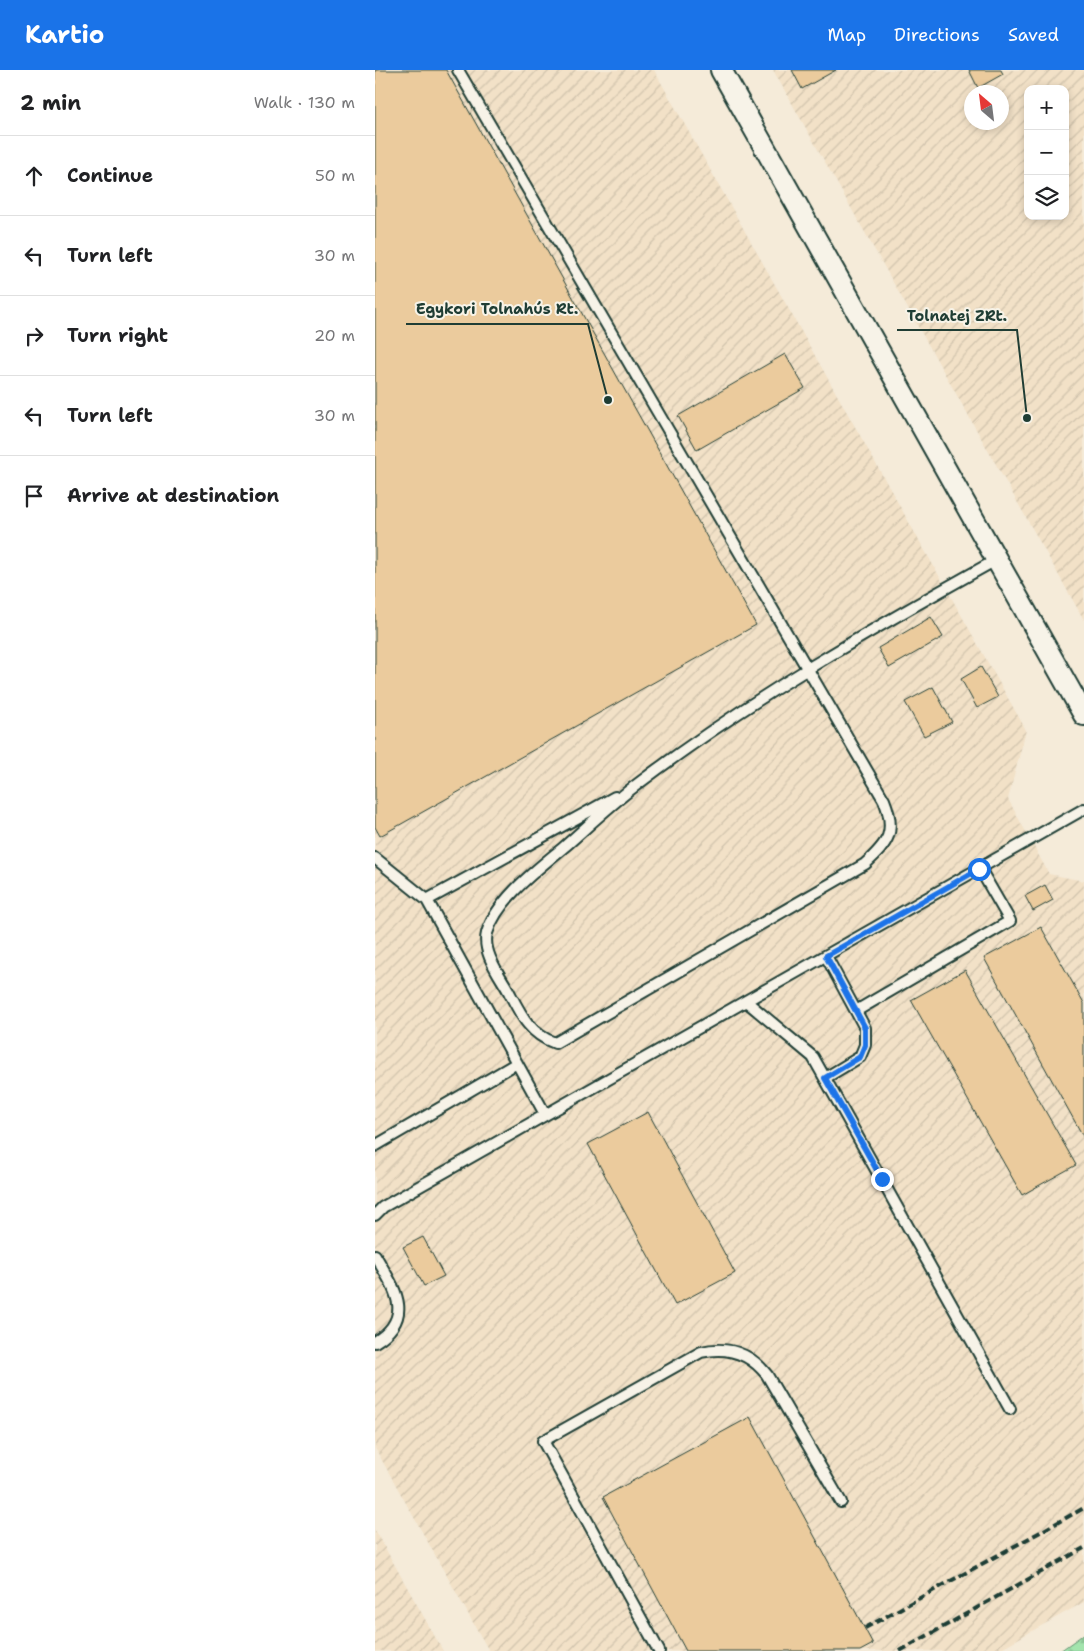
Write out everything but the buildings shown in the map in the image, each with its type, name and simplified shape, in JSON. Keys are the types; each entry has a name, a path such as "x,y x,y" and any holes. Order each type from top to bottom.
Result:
{"street":[{"path":"721,70 1084,715"}],"lane":[{"path":"458,70 808,669 884,800 890,815 891,830 885,844 865,864 555,1043 542,1038 522,1018 488,952 487,934 514,890 633,787 703,736 808,669 997,560"},
{"path":"427,900 633,787"},
{"path":"375,1215 383,1207 545,1114 747,1002 1084,809"},
{"path":"375,858 427,900 545,1114"},
{"path":"856,1011 1010,921 979,869"},
{"path":"825,1078 860,1057 865,1045 865,1028 826,956"},
{"path":"747,1002 813,1056 1010,1409"},
{"path":"375,1146 517,1063"},
{"path":"375,1255 398,1295 399,1307 397,1318 391,1329 375,1342"},
{"path":"659,1651 543,1441 701,1352 726,1350 747,1357 758,1364 767,1375 841,1502"}],"shaded area":[{"path":"375,70 654,70 1026,730 1008,799 1049,874 1084,881 1084,1602 996,1651 489,1651 375,1448"},
{"path":"773,70 1084,70 1084,620"},
{"path":"375,1530 443,1651 375,1651"}],"green space":[{"path":"1084,1634 1084,1651 1060,1651"}],"railway":[{"path":"865,1628 1084,1508"},
{"path":"900,1651 1084,1548"}],"place":[{"name":"Egykori Tolnahús Rt.","path":"608,400"},
{"name":"Tolnatej ZRt.","path":"1027,418"}],"route":[{"path":"882,1179 825,1078 860,1057 865,1045 865,1028 826,956 979,869"}]}
